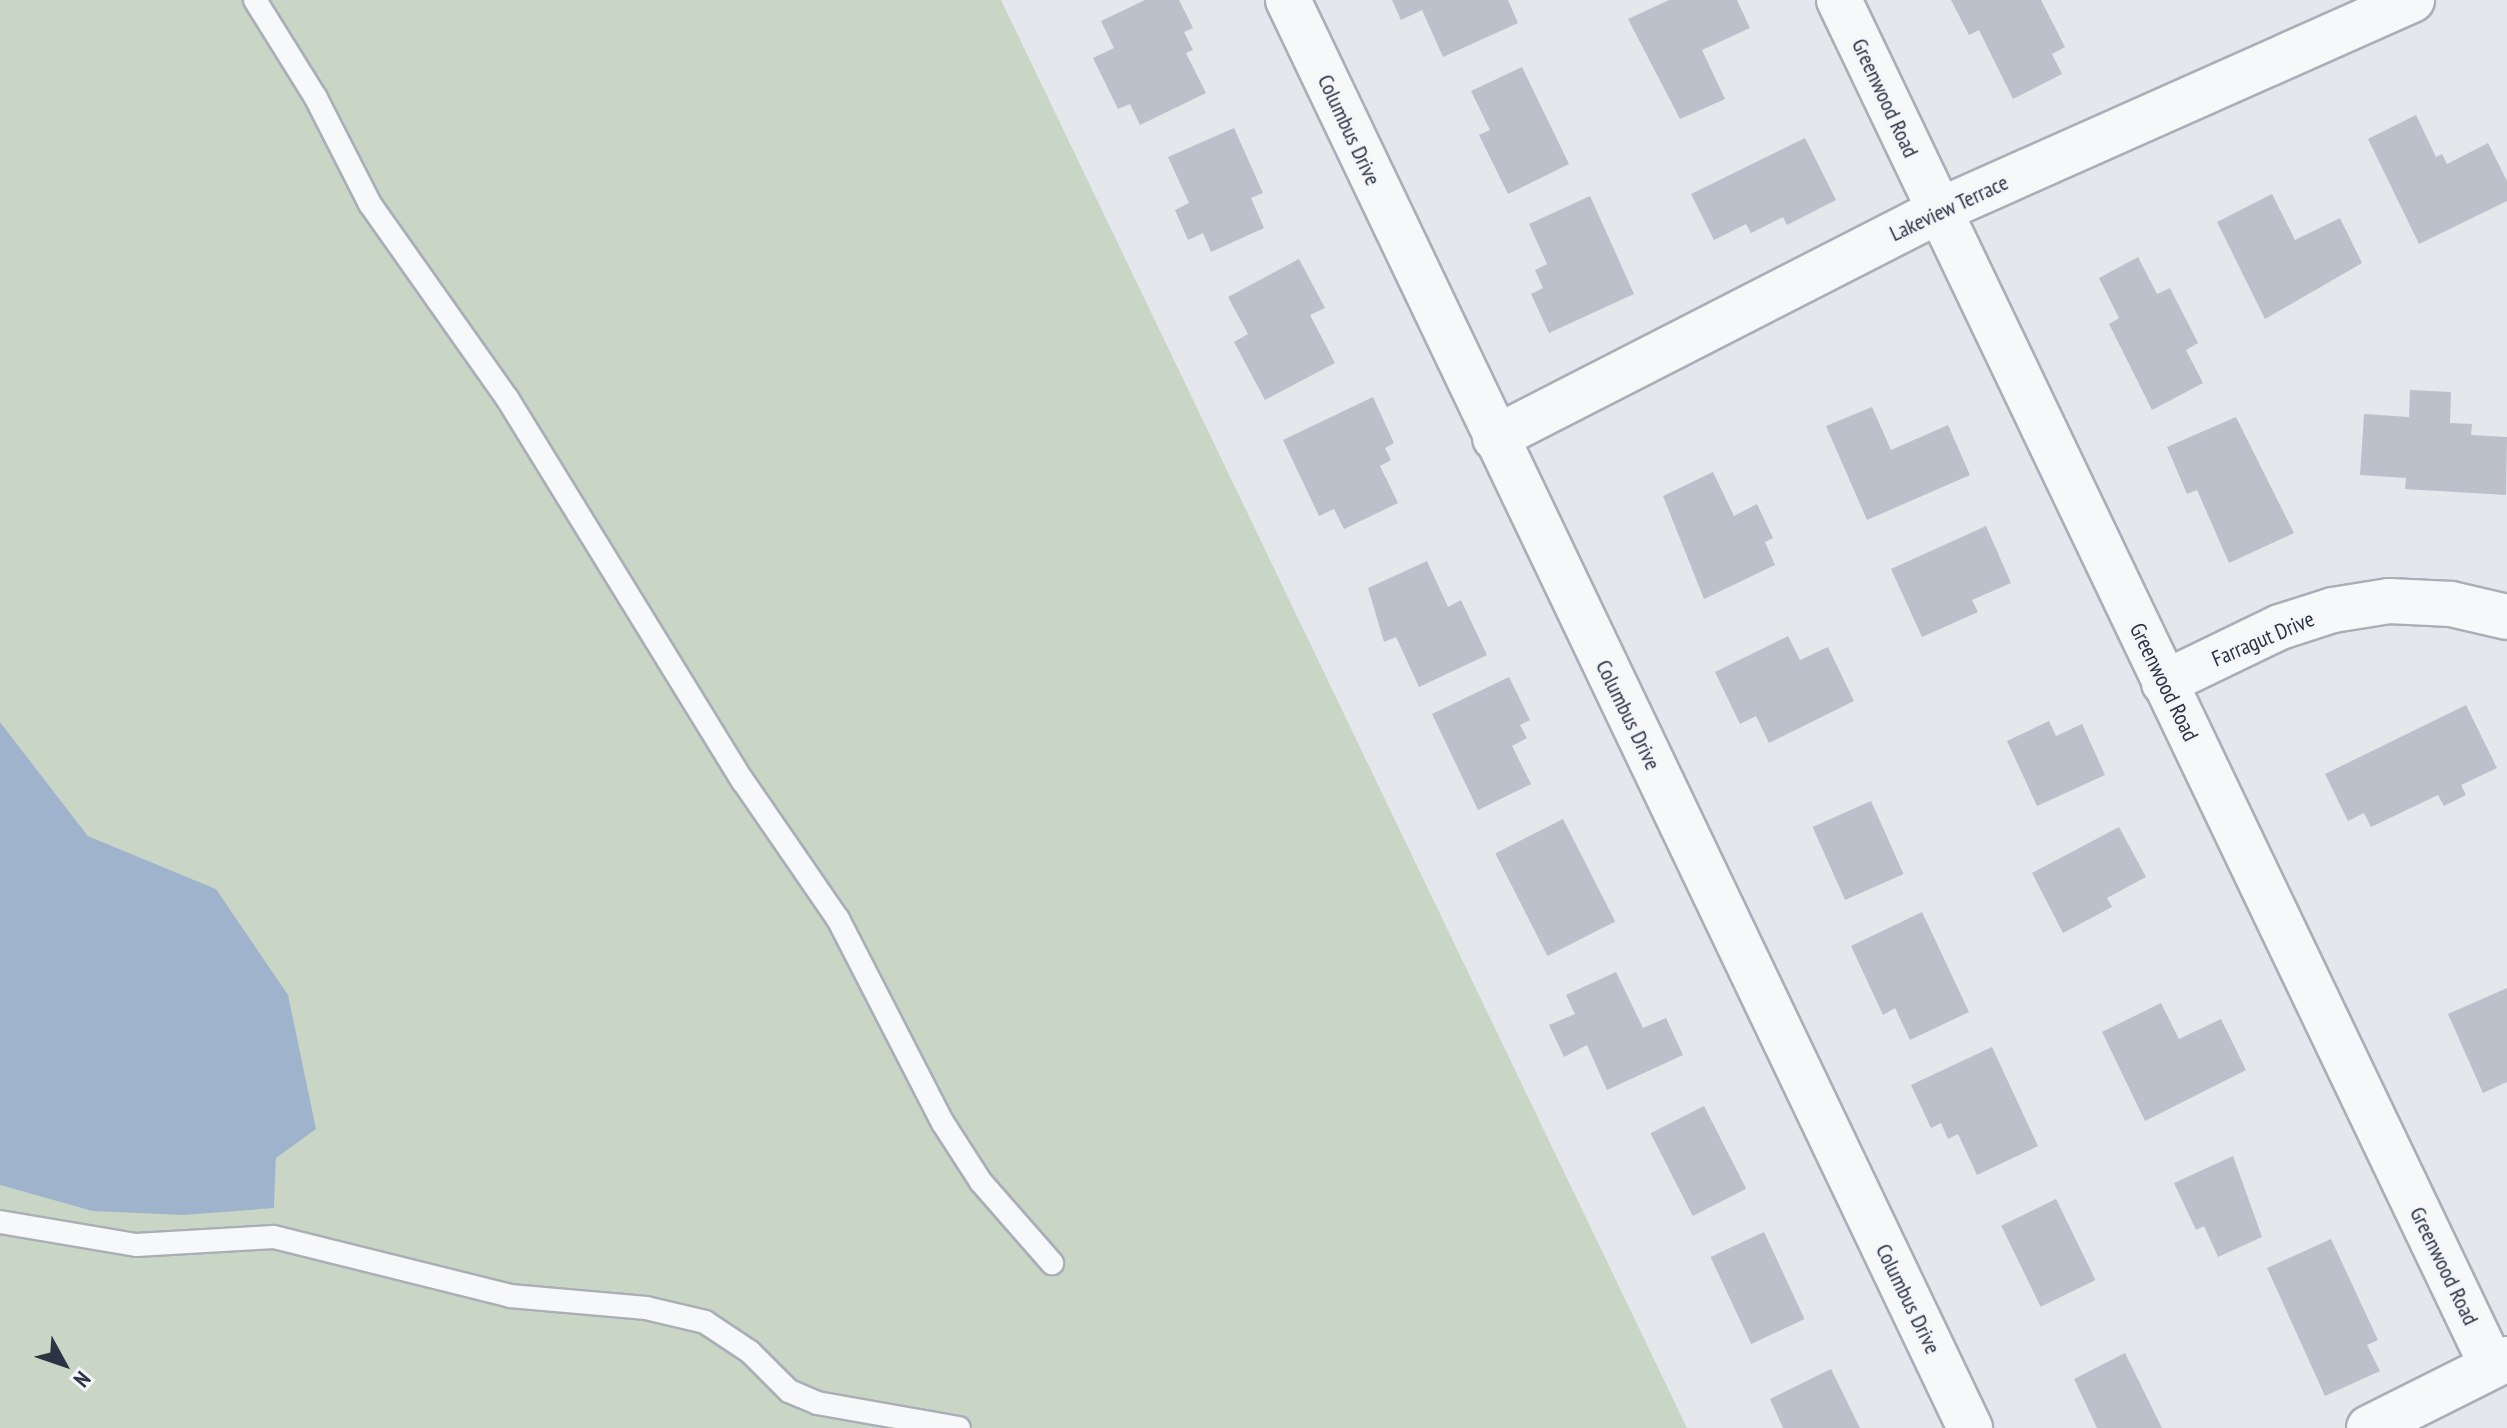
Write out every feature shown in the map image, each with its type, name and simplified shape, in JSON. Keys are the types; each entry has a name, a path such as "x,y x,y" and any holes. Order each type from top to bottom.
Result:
{"street":[{"name":"Columbus Drive","path":"1288,0 1970,1428"},
{"name":"Greenwood Road","path":"1839,0 2164,683 2499,1361"},
{"name":"Lakeview Terrace","path":"1495,438 1938,211 2412,0"},
{"name":"Farragut Drive","path":"2164,683 2280,627 2333,610 2389,601 2451,604 2507,617"},
{"path":"2369,1428 2499,1361"}],"lane":[{"path":"255,1 316,98 370,204 507,398 743,781 838,919 943,1123 981,1182 1052,1263"},
{"path":"0,1222 136,1245 274,1237 510,1296 646,1308 705,1322 750,1352 789,1391 817,1403 959,1428"}],"green space":[{"path":"0,0 1001,0 1687,1428 0,1428 0,1185 92,1211 274,1208 276,1158 216,889 88,836 0,722"}],"water":[{"path":"0,722 88,836 216,889 288,995 316,1129 276,1158 274,1208 184,1215 92,1211 0,1185"}],"building":[{"path":"1145,0 1179,0 1193,28 1184,32 1193,50 1186,53 1206,93 1140,125 1130,104 1118,109 1093,58 1114,48 1101,21"},
{"path":"1392,0 1508,0 1518,23 1443,57 1422,10 1401,20"},
{"path":"1669,0 1737,0 1750,28 1702,50 1725,99 1680,119 1628,19"},
{"path":"1951,0 2041,0 2065,47 2052,54 2062,74 2013,99 1979,30 1969,35"},
{"path":"1522,67 1569,164 1508,194 1479,135 1490,130 1471,91"},
{"path":"2416,115 2436,157 2442,154 2447,164 2488,143 2507,181 2507,201 2419,244 2368,139"},
{"path":"1234,128 1263,193 1251,198 1264,228 1211,252 1203,233 1188,240 1175,210 1189,203 1168,157"},
{"path":"1805,138 1836,200 1787,225 1783,217 1751,233 1746,224 1714,240 1691,194"},
{"path":"2272,194 2295,240 2340,218 2362,263 2265,319 2217,222"},
{"path":"1590,196 1634,294 1549,333 1531,294 1543,288 1535,270 1547,264 1529,224"},
{"path":"2138,257 2157,294 2170,288 2198,343 2186,350 2203,383 2152,410 2109,324 2119,318 2099,278"},
{"path":"1299,259 1325,308 1310,315 1335,363 1265,400 1234,342 1248,334 1228,297"},
{"path":"2410,390 2451,392 2450,423 2472,424 2471,435 2507,437 2506,495 2405,489 2406,478 2360,475 2364,414 2409,417"},
{"path":"1373,397 1394,443 1385,448 1391,460 1380,466 1398,503 1344,529 1334,509 1319,516 1283,440"},
{"path":"1872,407 1891,450 1948,425 1970,475 1867,520 1826,426"},
{"path":"2236,417 2294,533 2229,563 2197,490 2187,494 2167,447"},
{"path":"1713,472 1734,516 1757,504 1773,538 1765,542 1775,565 1704,599 1663,496"},
{"path":"1986,526 2011,583 1972,600 1978,612 1922,637 1891,569"},
{"path":"1427,561 1448,607 1461,600 1487,655 1419,687 1396,637 1384,642 1368,588"},
{"path":"1788,636 1800,660 1828,647 1854,701 1769,743 1756,716 1740,724 1715,672"},
{"path":"1509,677 1530,720 1520,725 1527,738 1512,746 1531,784 1478,810 1432,714"},
{"path":"2466,705 2497,768 2461,785 2466,795 2444,806 2438,795 2371,827 2364,813 2348,821 2325,774"},
{"path":"2049,721 2056,736 2082,724 2105,775 2037,806 2007,741"},
{"path":"1871,801 1904,874 1845,900 1813,827"},
{"path":"1563,819 1615,921 1547,956 1495,854"},
{"path":"2119,827 2146,877 2107,898 2112,907 2063,933 2032,873"},
{"path":"1922,912 1969,1012 1910,1040 1895,1008 1883,1015 1851,946"},
{"path":"1616,972 1643,1028 1666,1018 1683,1055 1607,1090 1587,1045 1564,1057 1549,1025 1575,1014 1566,995"},
{"path":"2507,988 2507,1082 2483,1093 2448,1014"},
{"path":"2161,1003 2179,1039 2221,1019 2246,1070 2145,1121 2102,1032"},
{"path":"1992,1047 2038,1146 1977,1175 1958,1134 1948,1139 1941,1123 1931,1128 1911,1085"},
{"path":"1704,1106 1746,1189 1693,1216 1651,1133"},
{"path":"2233,1156 2262,1237 2218,1257 2204,1226 2196,1230 2174,1183"},
{"path":"2056,1199 2095,1280 2041,1307 2001,1226"},
{"path":"1764,1232 1805,1319 1751,1344 1711,1257"},
{"path":"2331,1239 2378,1340 2367,1345 2380,1371 2325,1396 2267,1268"},
{"path":"2125,1353 2162,1428 2097,1428 2074,1379"},
{"path":"1831,1369 1860,1428 1783,1428 1770,1399"}]}
